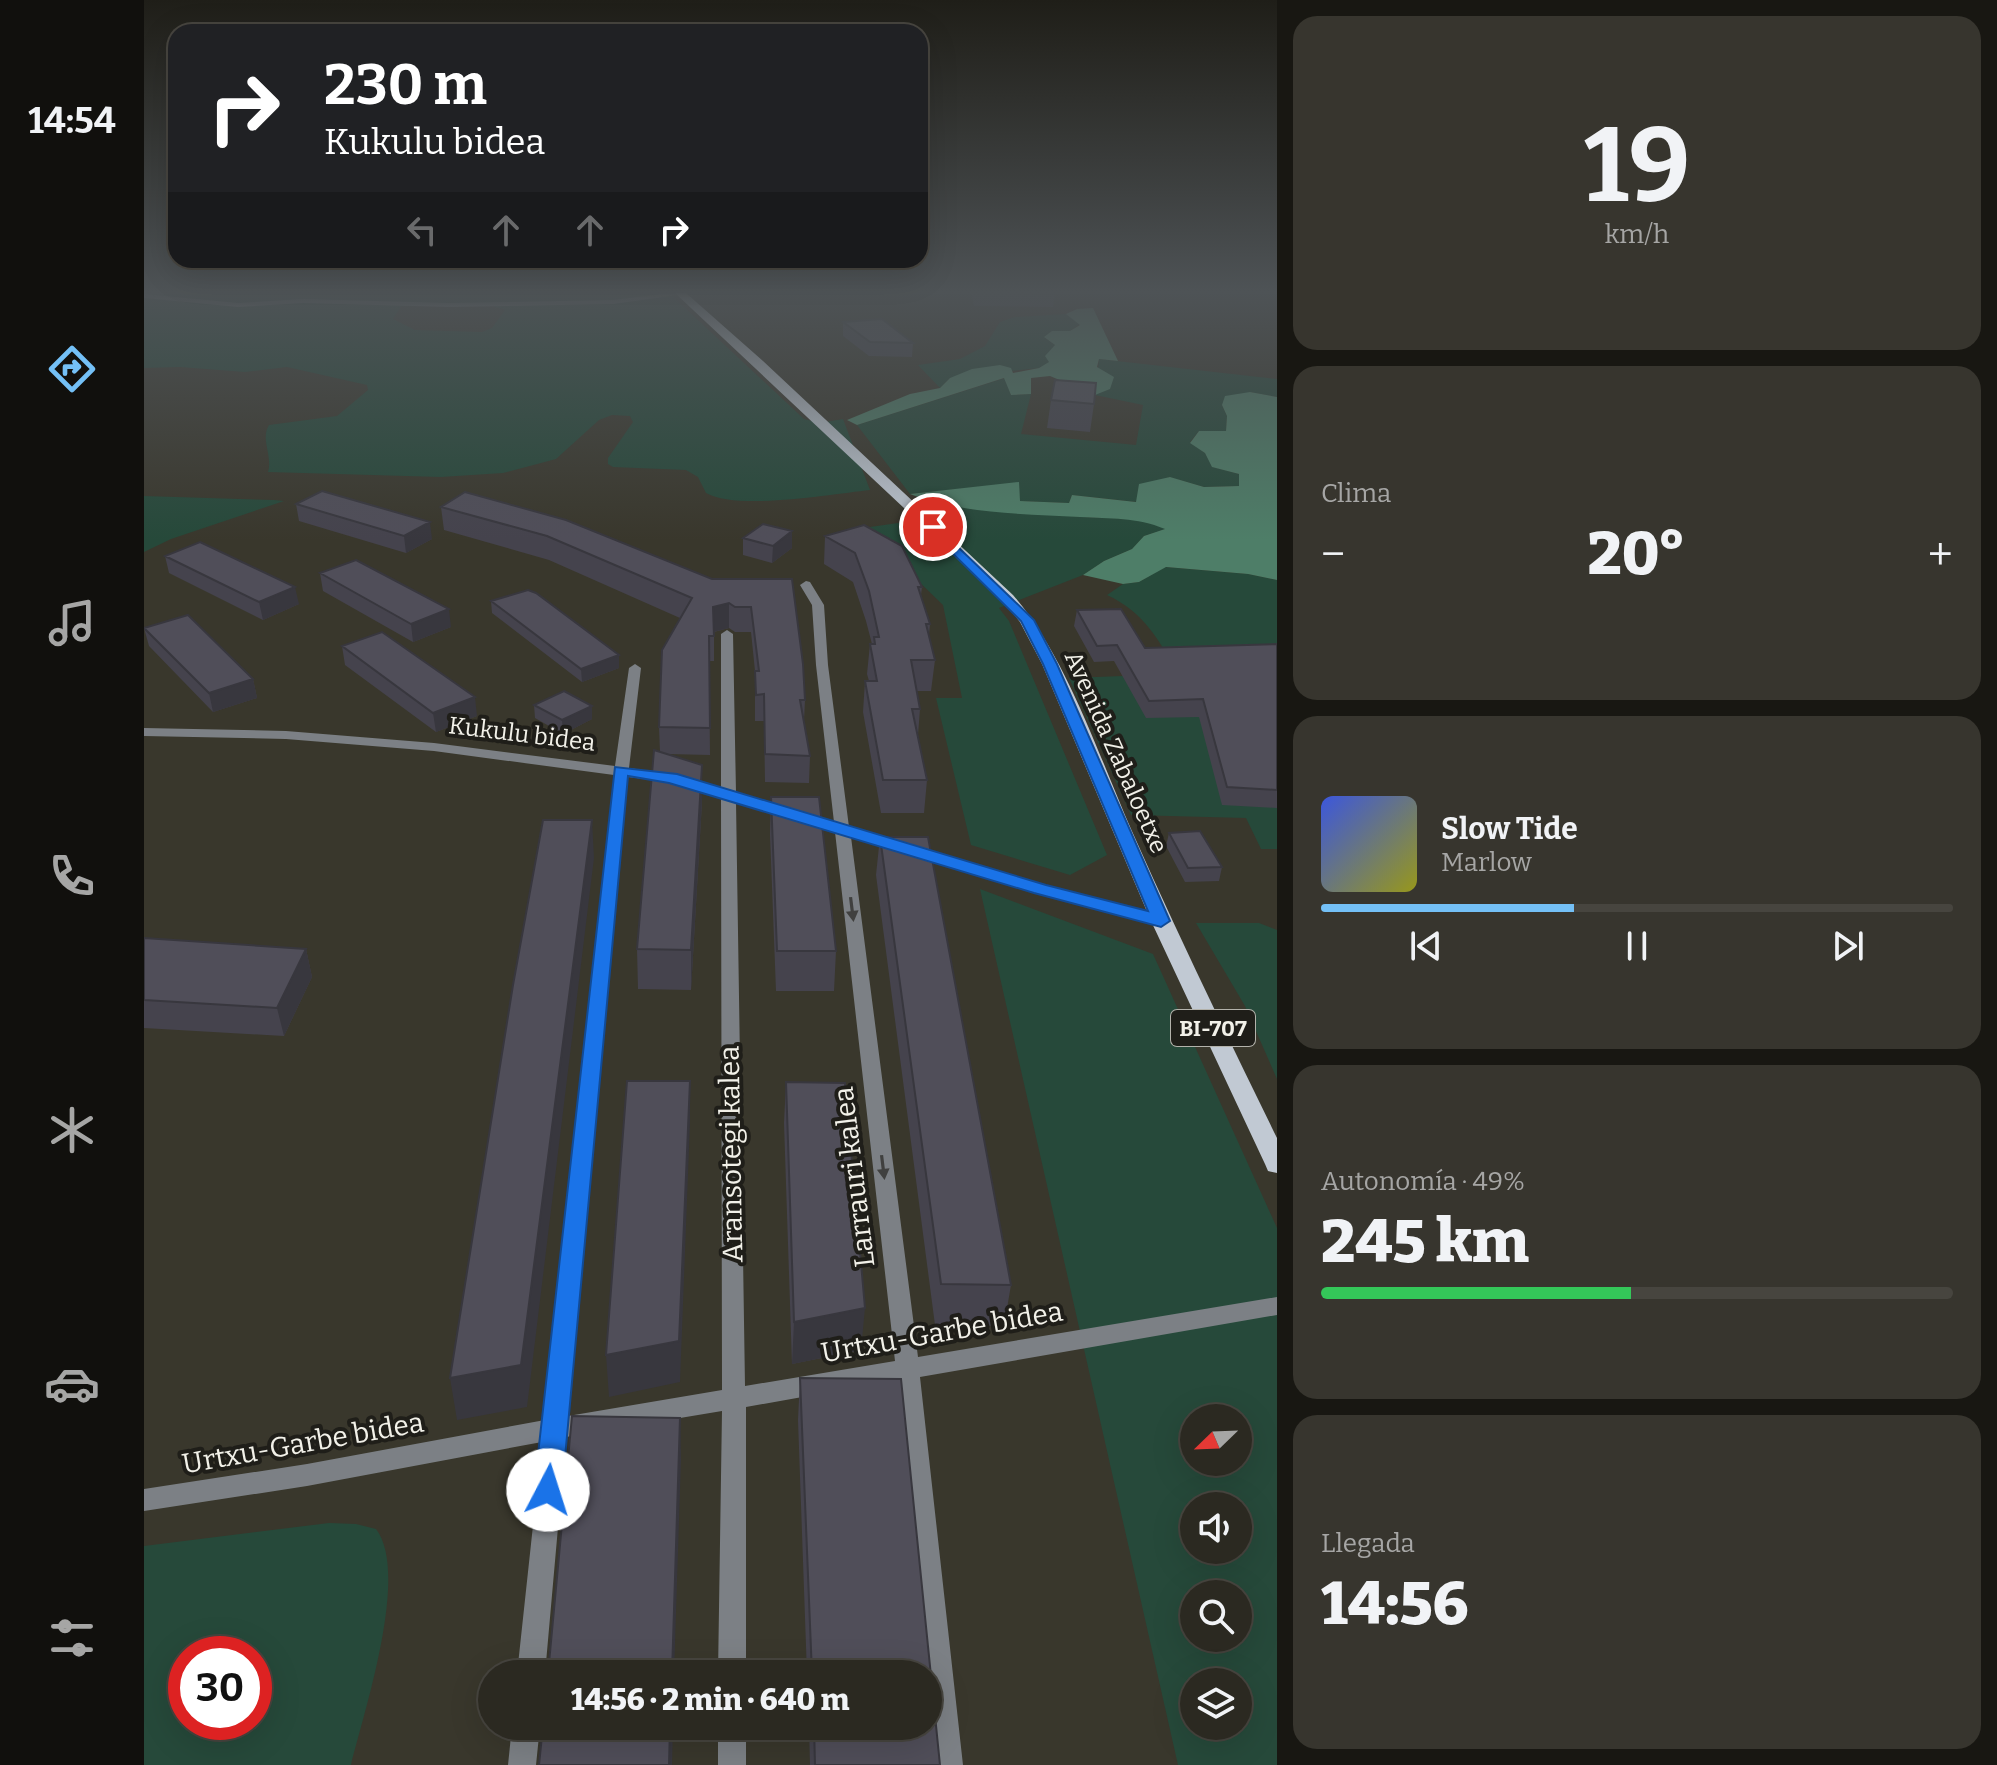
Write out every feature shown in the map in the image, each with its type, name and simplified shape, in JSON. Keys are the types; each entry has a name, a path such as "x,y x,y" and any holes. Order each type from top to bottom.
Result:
{"main road":[{"name":"Avenida Zabaloetxe","path":"773,375 1008,598 1027,620 1050,664 1161,921 1277,1164"}],"street":[{"name":"Larrauri kalea","path":"806,585 818,605 907,1369 949,1765"},
{"name":"Aransotegi kalea","path":"727,634 734,1398 732,1660"},
{"path":"532,1660 621,770 635,668"},
{"name":"Kukulu bidea","path":"144,732 286,735 434,747 671,778 1083,902 1161,921"},
{"name":"Urtxu-Garbe bidea","path":"144,1500 307,1475 554,1429 1277,1306"},
{"path":"522,1765 525,1740"},
{"path":"732,1740 732,1765"}],"green space":[{"path":"324,375 757,375 804,419 820,423 843,419 870,490 786,500 740,501 706,493 698,477 686,470 613,467 608,464 608,458 633,422 630,416 612,415 599,420 556,459 503,473 441,477 268,472 266,436 269,425 337,416 368,390 367,385"},
{"path":"928,375 973,375 950,378 940,388"},
{"path":"956,375 1111,375 1114,377 1110,389 1095,395 1050,376 1031,378 1031,394 1011,395 1004,378 857,425 847,420 910,394 940,388"},
{"path":"1097,375 1245,375 1277,379 1277,397 1250,392 1222,405 1227,416 1226,432 1199,431 1190,442 1205,453 1213,467 1239,474 1239,486 1204,487 1169,477 1137,502 1072,495 1069,503 1019,501 1018,483 910,494 857,425 1005,378 1011,395 1031,394 1021,434 1136,445 1143,405 1095,395"},
{"path":"1250,392 1277,397 1277,580 1248,574 1166,567 1139,582 1123,584 1083,575 1104,561 1132,549 1144,536 1165,529 1123,519 972,509 910,494 1019,482 1020,501 1069,503 1072,495 1136,502 1139,484 1170,477 1204,487 1239,486 1239,474 1212,467 1205,453 1190,443 1199,431 1226,431 1227,416 1222,405 1225,396"},
{"path":"144,496 284,501 171,539 144,552"},
{"path":"934,503 1082,517 1140,519 1166,529 1144,536 1132,549 1104,561 1083,575 999,608 1009,621 1107,855 1070,875 971,845 936,698 962,698 943,605 878,542 849,530 912,521"},
{"path":"1165,567 1248,574 1277,580 1277,849 1261,849 1246,818 1131,815 1069,678 1178,674 1141,619 1107,595 1123,584 1139,582"},
{"path":"980,889 1153,954 1277,1228 1277,1765 1178,1765"},
{"path":"1196,923 1259,923 1277,930 1277,1079 1245,1006"},
{"path":"329,1523 356,1524 376,1529 385,1550 388,1577 386,1609 374,1679 351,1765 144,1765 144,1546"}],"building":[{"path":"1055,380 1096,383 1094,404 1051,400"},
{"path":"322,491 430,522 404,536 296,504"},
{"path":"465,492 566,520 712,579 792,579 803,664 805,700 800,700 810,756 765,754 764,694 756,695 755,671 759,671 751,607 735,607 729,603 713,607 714,636 709,636 710,728 659,727 662,650 692,598 547,536 441,507"},
{"path":"763,524 792,531 773,546 743,538"},
{"path":"864,525 902,546 922,587 918,587 930,624 926,624 935,660 911,660 920,709 912,709 927,780 883,780 865,681 877,681 870,644 875,644 874,637 879,637 869,591 855,553 825,536"},
{"path":"200,542 295,587 259,602 165,556"},
{"path":"356,560 449,609 411,624 320,573"},
{"path":"528,590 619,655 581,669 491,601"},
{"path":"1121,609 1145,648 1277,644 1277,790 1227,787 1203,699 1149,701 1117,645 1097,646 1077,610"},
{"path":"188,615 253,679 209,693 144,628"},
{"path":"382,632 475,697 433,713 342,646"},
{"path":"564,691 592,706 562,720 534,705"},
{"path":"654,750 702,765 691,950 637,949"},
{"path":"771,797 819,797 836,951 777,951"},
{"path":"543,820 592,820 521,1365 450,1378 513,985"},
{"path":"1200,831 1222,867 1188,868 1169,833"},
{"path":"880,837 928,837 1011,1285 941,1284"},
{"path":"144,938 306,949 277,1008 144,1000"},
{"path":"627,1081 690,1081 679,1341 606,1355"},
{"path":"786,1082 845,1083 865,1308 794,1322"},
{"path":"800,1378 901,1379 929,1660 811,1660"},
{"path":"572,1416 680,1418 672,1660 549,1660"},
{"path":"542,1740 670,1740 669,1765 539,1765"},
{"path":"814,1740 937,1740 940,1765 815,1765"}],"route":[{"path":"548,1490 621,770 671,778 1040,889 1161,921 1050,664 1027,620 933,527"}]}
